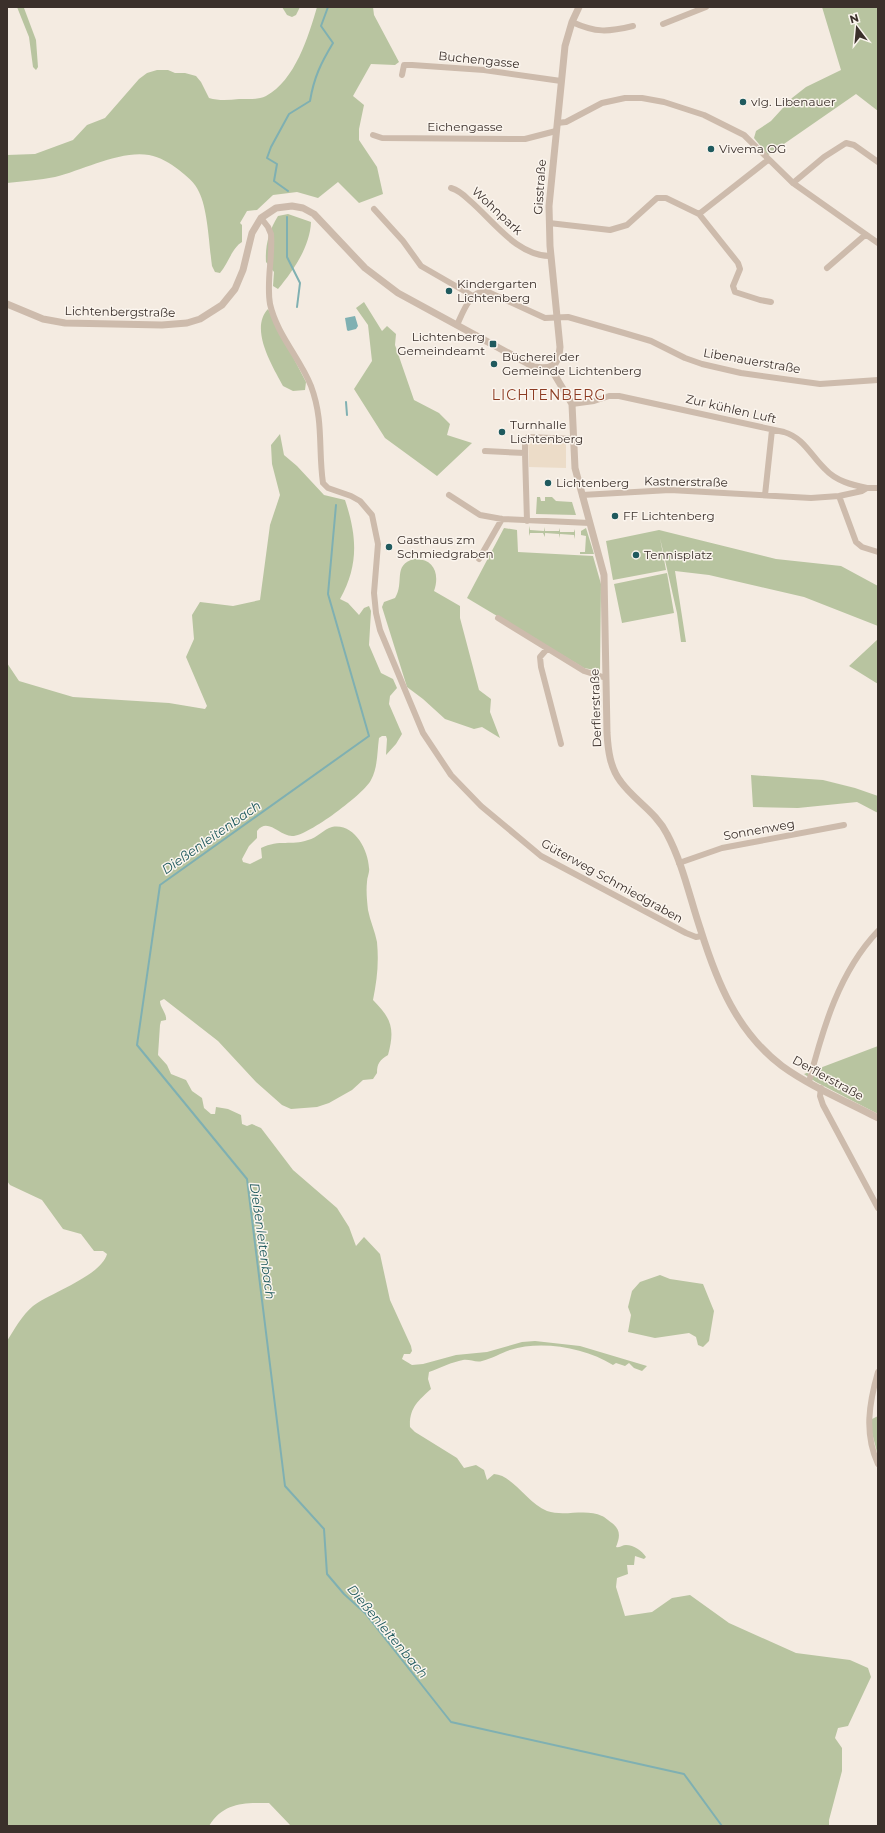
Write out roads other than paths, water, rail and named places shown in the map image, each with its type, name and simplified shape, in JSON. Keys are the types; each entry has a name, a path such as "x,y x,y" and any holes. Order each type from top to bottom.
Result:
{"street":[{"path":"663,24 706,7"},
{"name":"Gisstraße","path":"550,367 555,364 559,355 558,318 550,256 550,190 565,46 576,8"},
{"path":"572,22 588,29 599,31 611,31 633,26"},
{"name":"Buchengasse","path":"402,75 404,65 412,65 484,70 561,81"},
{"path":"557,123 566,122 597,105 626,98 642,98 685,108 733,129 748,138 768,160 793,183 878,243"},
{"name":"Eichengasse","path":"374,135 382,138 524,139 556,131"},
{"path":"793,183 824,157 846,143 854,145 878,162"},
{"path":"699,214 768,160"},
{"name":"Wohnpark","path":"451,188 471,201 519,246 542,256 550,256"},
{"path":"549,223 610,230 616,229 631,222 657,198 663,197 699,214 740,266 740,272 733,286 733,290 748,297 771,302"},
{"path":"261,218 280,207 292,206 309,210 320,219 356,259 378,279 410,301 534,367 550,367"},
{"path":"374,209 403,241 421,266 473,296 457,325"},
{"name":"Lichtenbergstraße","path":"7,304 43,319 65,323 162,325 181,324 200,319 222,305 235,289 243,270 252,233 261,218"},
{"name":"Güterweg Schmiedgraben","path":"261,218 271,234 269,287 271,308 281,333 310,385 319,416 323,483 328,488 351,496 360,501 372,515 378,544 374,593 377,621 383,639 421,729 438,758 459,785 481,806 534,850 556,865 686,934 696,937 702,936"},
{"path":"827,268 865,235"},
{"name":"Libenauerstraße","path":"473,296 481,292 490,292 545,318 574,318 650,341 685,358 702,364 740,373 820,384 878,380"},
{"name":"Derflerstraße","path":"550,367 572,404 575,468 604,582 607,741 613,767 624,786 661,824 671,842 720,986 738,1020 769,1055 782,1065 809,1082 878,1118"},
{"name":"Zur kühlen Luft","path":"572,404 594,401 609,396 619,396 790,434 800,440 832,475 848,483 868,488"},
{"path":"765,495 772,430"},
{"path":"527,521 526,440 528,437 574,439"},
{"path":"485,451 526,453"},
{"name":"Kastnerstraße","path":"582,495 670,490 811,498 839,496 862,491 868,488 878,488"},
{"path":"449,495 480,515 527,521 590,523"},
{"path":"839,496 856,542 862,547 878,552"},
{"path":"479,559 502,519"},
{"path":"498,618 584,671 606,678"},
{"path":"547,649 540,657 541,667 561,744"},
{"name":"Sonnenweg","path":"679,863 714,850 844,825"},
{"path":"809,1082 836,996 850,968 878,930"},
{"path":"871,938 878,938"},
{"path":"820,1088 820,1096 823,1105 878,1208"},
{"path":"878,1372 872,1395 868,1423 871,1445 878,1464"}],"water":[{"path":"355,316 358,326 356,329 348,331 345,318"}],"waterway":[{"name":"Dießenleitenbach","path":"288,191 274,181 277,164 267,158 271,147 289,114 310,101 318,70 333,43 321,26 328,7"},
{"name":"Dießenleitenbach","path":"287,217 287,257 300,283 297,307"},
{"name":"Dießenleitenbach","path":"346,402 347,415"},
{"name":"Dießenleitenbach","path":"336,505 328,594 369,736 160,885 137,1045 247,1179 285,1486 324,1529 327,1574 344,1594 365,1613 451,1722 684,1774 722,1826"}],"place":[{"name":"vlg. Libenauer","path":"743,102"},
{"name":"Vivema OG","path":"711,149"},
{"name":"Kindergarten Lichtenberg","path":"449,291"},
{"name":"Lichtenberg Gemeindeamt","path":"493,344"},
{"name":"Bücherei der Gemeinde Lichtenberg","path":"494,364"},
{"name":"Turnhalle Lichtenberg","path":"502,432"},
{"name":"Lichtenberg","path":"548,483"},
{"name":"FF Lichtenberg","path":"615,516"},
{"name":"Gasthaus zm Schmiedgraben","path":"389,547"},
{"name":"Tennisplatz","path":"636,555"}],"district":[{"name":"LICHTENBERG","path":"549,395"}]}
